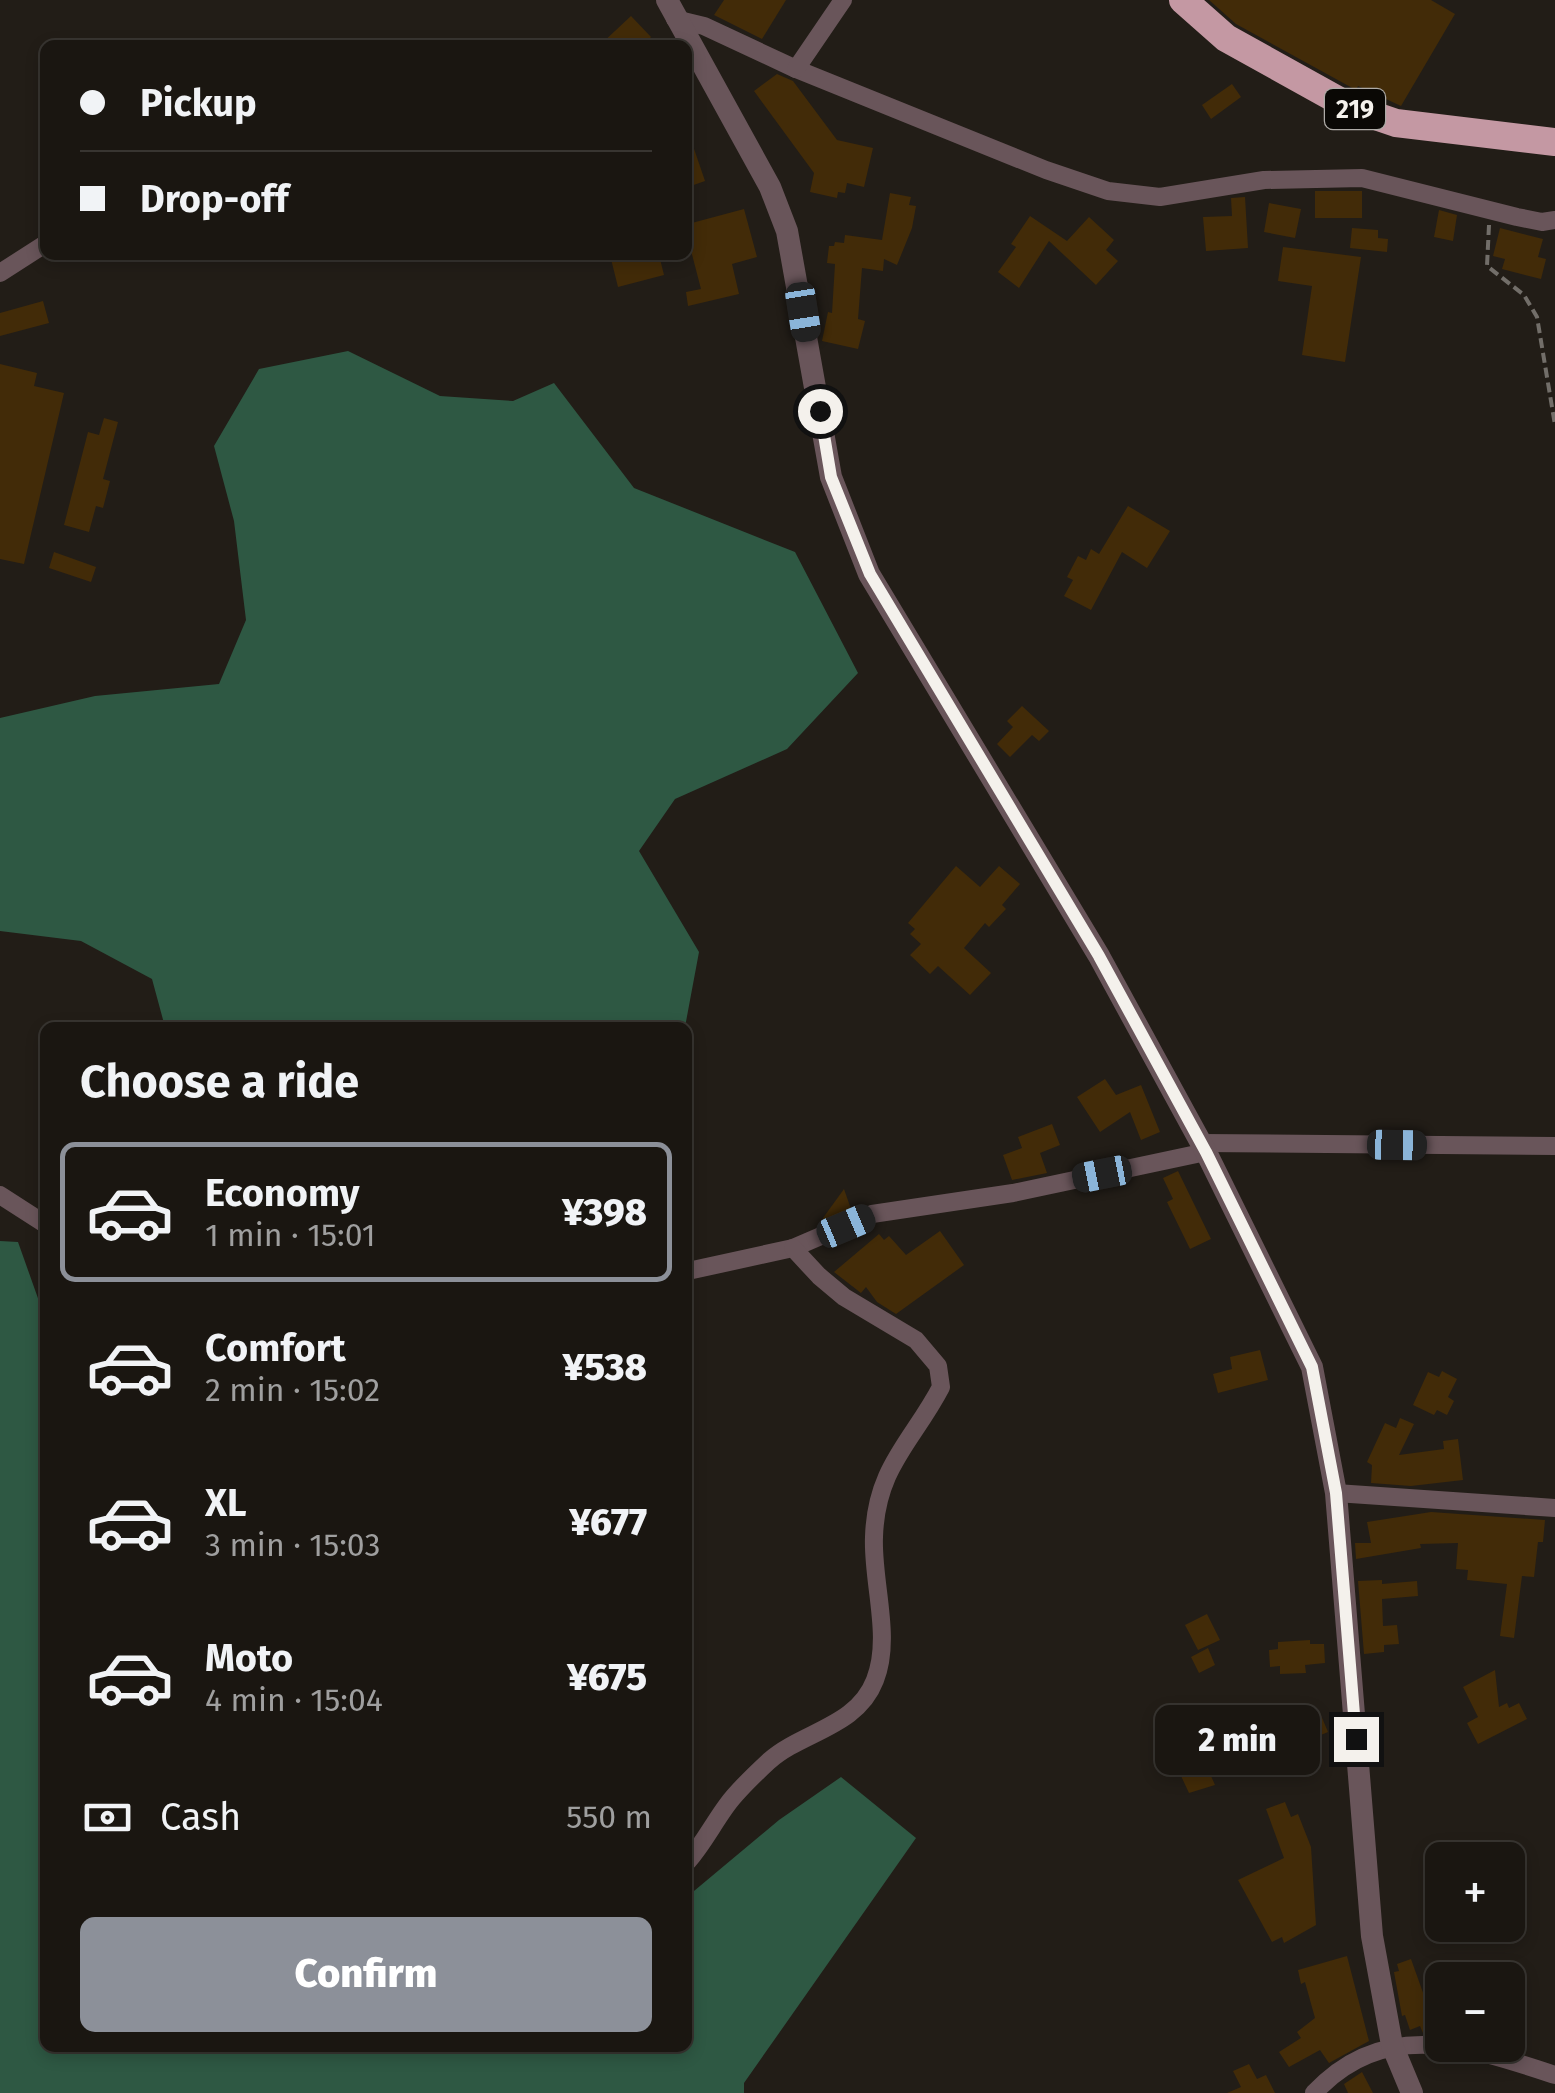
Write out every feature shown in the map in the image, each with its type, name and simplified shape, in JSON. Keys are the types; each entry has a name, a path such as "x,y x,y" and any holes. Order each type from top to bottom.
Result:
{"highway":[{"name":"219","path":"1183,0 1226,38 1352,108 1396,124 1555,142"}],"street":[{"path":"796,69 843,0"},
{"path":"671,9 796,69 1046,170 1108,191 1160,197 1264,180 1362,178 1542,222 1555,220"},
{"path":"671,9 686,40"},
{"path":"692,51 770,187 787,230 831,477 870,574 1099,956 1203,1148 1312,1367 1336,1493 1372,1936 1392,2045 1412,2093"},
{"path":"0,273 40,247"},
{"path":"692,1270 793,1248 872,1214 1013,1193 1203,1148 1555,1146"},
{"path":"0,1195 40,1221"},
{"path":"692,1855 729,1802 771,1760 841,1721 864,1701 876,1678 881,1646 874,1537 877,1506 889,1470 941,1387 938,1366 916,1340 844,1297 793,1248"},
{"path":"1336,1493 1555,1508"},
{"path":"1314,2093 1328,2079 1392,2045 1439,2044 1555,2075"}],"path":[{"path":"1491,210 1487,266 1524,294 1536,316 1555,425"}],"green space":[{"path":"348,351 440,396 513,401 554,383 634,488 795,552 858,673 787,749 675,799 639,851 699,952 686,1022 164,1022 152,979 81,941 0,931 0,718 95,696 219,684 246,620 234,521 214,446 259,369"},
{"path":"0,1241 18,1242 40,1304 40,2052 692,2052 692,1893 779,1820 841,1777 916,1838 744,2083 744,2093 0,2093"}],"building":[{"path":"724,0 786,0 762,39 714,15"},
{"path":"1209,0 1431,0 1455,14 1401,106 1358,86 1356,90 1236,24"},
{"path":"631,16 651,37 648,40 605,40"},
{"path":"777,74 793,81 837,140 873,148 864,187 847,183 845,193 838,192 837,198 810,192 814,173 754,91"},
{"path":"1232,84 1241,97 1211,119 1202,105"},
{"path":"692,143 705,181 692,186"},
{"path":"1315,191 1362,191 1362,218 1315,218"},
{"path":"890,193 911,197 909,205 916,206 897,265 884,259 883,271 862,268 858,319 865,321 858,349 822,341 828,312 832,313 835,264 827,263 829,246 844,243 845,235 882,240"},
{"path":"1245,197 1248,248 1206,251 1203,217 1232,216 1231,198"},
{"path":"1269,203 1301,209 1295,238 1264,232"},
{"path":"744,209 757,257 732,264 739,294 688,306 686,292 701,289 692,254 692,223"},
{"path":"1439,210 1457,215 1453,241 1434,237"},
{"path":"1030,216 1067,241 1089,217 1114,240 1106,250 1118,261 1096,285 1049,241 1019,288 998,272 1016,247 1011,244"},
{"path":"1352,228 1378,230 1378,238 1388,239 1387,252 1350,248"},
{"path":"1500,228 1543,239 1538,257 1546,259 1541,279 1502,269 1505,259 1493,256"},
{"path":"1283,247 1361,257 1345,362 1302,355 1312,286 1278,281"},
{"path":"611,260 660,260 664,275 618,287"},
{"path":"43,301 49,323 0,336 0,313"},
{"path":"0,364 37,373 34,386 64,393 24,564 0,559"},
{"path":"104,418 118,422 103,479 110,481 103,508 96,506 89,532 64,525 88,432 99,435"},
{"path":"1128,506 1170,531 1147,568 1122,552 1091,610 1064,596 1073,580 1067,577 1078,556 1086,560 1091,549 1099,554"},
{"path":"54,552 96,567 91,582 49,568"},
{"path":"1022,706 1049,731 1039,741 1032,735 1010,757 997,744 1013,727 1007,721"},
{"path":"956,866 980,887 999,866 1020,884 1002,905 1006,909 989,927 985,923 964,948 991,973 970,995 938,966 930,974 910,955 921,944 910,934 915,929 908,923"},
{"path":"1105,1079 1116,1095 1141,1085 1160,1132 1141,1140 1130,1112 1100,1132 1077,1097"},
{"path":"1052,1124 1060,1145 1040,1153 1047,1173 1012,1180 1003,1155 1022,1148 1018,1137"},
{"path":"1178,1171 1211,1239 1190,1249 1167,1202 1173,1199 1163,1178"},
{"path":"844,1189 851,1209 824,1221 823,1218"},
{"path":"940,1231 964,1265 896,1314 877,1302 866,1287 861,1293 834,1272 879,1234 884,1240 889,1236 906,1255"},
{"path":"1260,1350 1268,1380 1218,1393 1213,1374 1232,1369 1230,1357"},
{"path":"1442,1371 1457,1379 1448,1397 1454,1401 1447,1415 1437,1410 1434,1415 1413,1405 1428,1372 1439,1377"},
{"path":"1400,1418 1414,1424 1399,1455 1444,1449 1443,1441 1458,1439 1463,1480 1411,1486 1371,1483 1372,1465 1367,1462 1385,1423 1396,1428"},
{"path":"1431,1512 1545,1520 1534,1577 1522,1576 1514,1638 1500,1636 1507,1584 1467,1580 1468,1570 1456,1569 1458,1543 1420,1544 1421,1548 1356,1559 1355,1543 1371,1543 1367,1522"},
{"path":"1382,1580 1382,1584 1417,1581 1418,1596 1382,1599 1383,1626 1397,1625 1399,1644 1384,1645 1384,1652 1364,1654 1358,1581"},
{"path":"1207,1614 1220,1640 1198,1650 1185,1625"},
{"path":"1310,1640 1310,1644 1324,1644 1325,1663 1305,1665 1306,1673 1280,1674 1280,1666 1270,1667 1269,1650 1278,1649 1278,1642"},
{"path":"1208,1648 1215,1665 1199,1673 1191,1657"},
{"path":"1495,1670 1499,1707 1519,1703 1527,1719 1478,1744 1467,1723 1478,1717 1463,1687"},
{"path":"1320,1713 1328,1732 1283,1751 1274,1731"},
{"path":"1202,1744 1210,1761 1250,1746 1255,1757 1211,1776 1215,1785 1189,1793 1175,1763"},
{"path":"1285,1802 1291,1817 1298,1814 1311,1847 1316,1925 1284,1943 1282,1937 1272,1942 1238,1880 1284,1858 1266,1809"},
{"path":"1347,1956 1369,2041 1329,2063 1320,2050 1289,2067 1279,2052 1301,2038 1297,2032 1315,2018 1298,1970"},
{"path":"1411,1959 1425,1998 1425,2033 1420,2026 1410,2030 1405,2015 1402,2016 1394,1972 1399,1971 1397,1964"},
{"path":"1249,2064 1257,2079 1266,2075 1275,2093 1227,2093 1241,2087 1233,2071"},
{"path":"1362,2072 1373,2093 1348,2093 1344,2084"}],"route":[{"path":"820,411 831,477 870,574 900,630 1099,956 1206,1152 1312,1367 1336,1493 1356,1739"}]}
